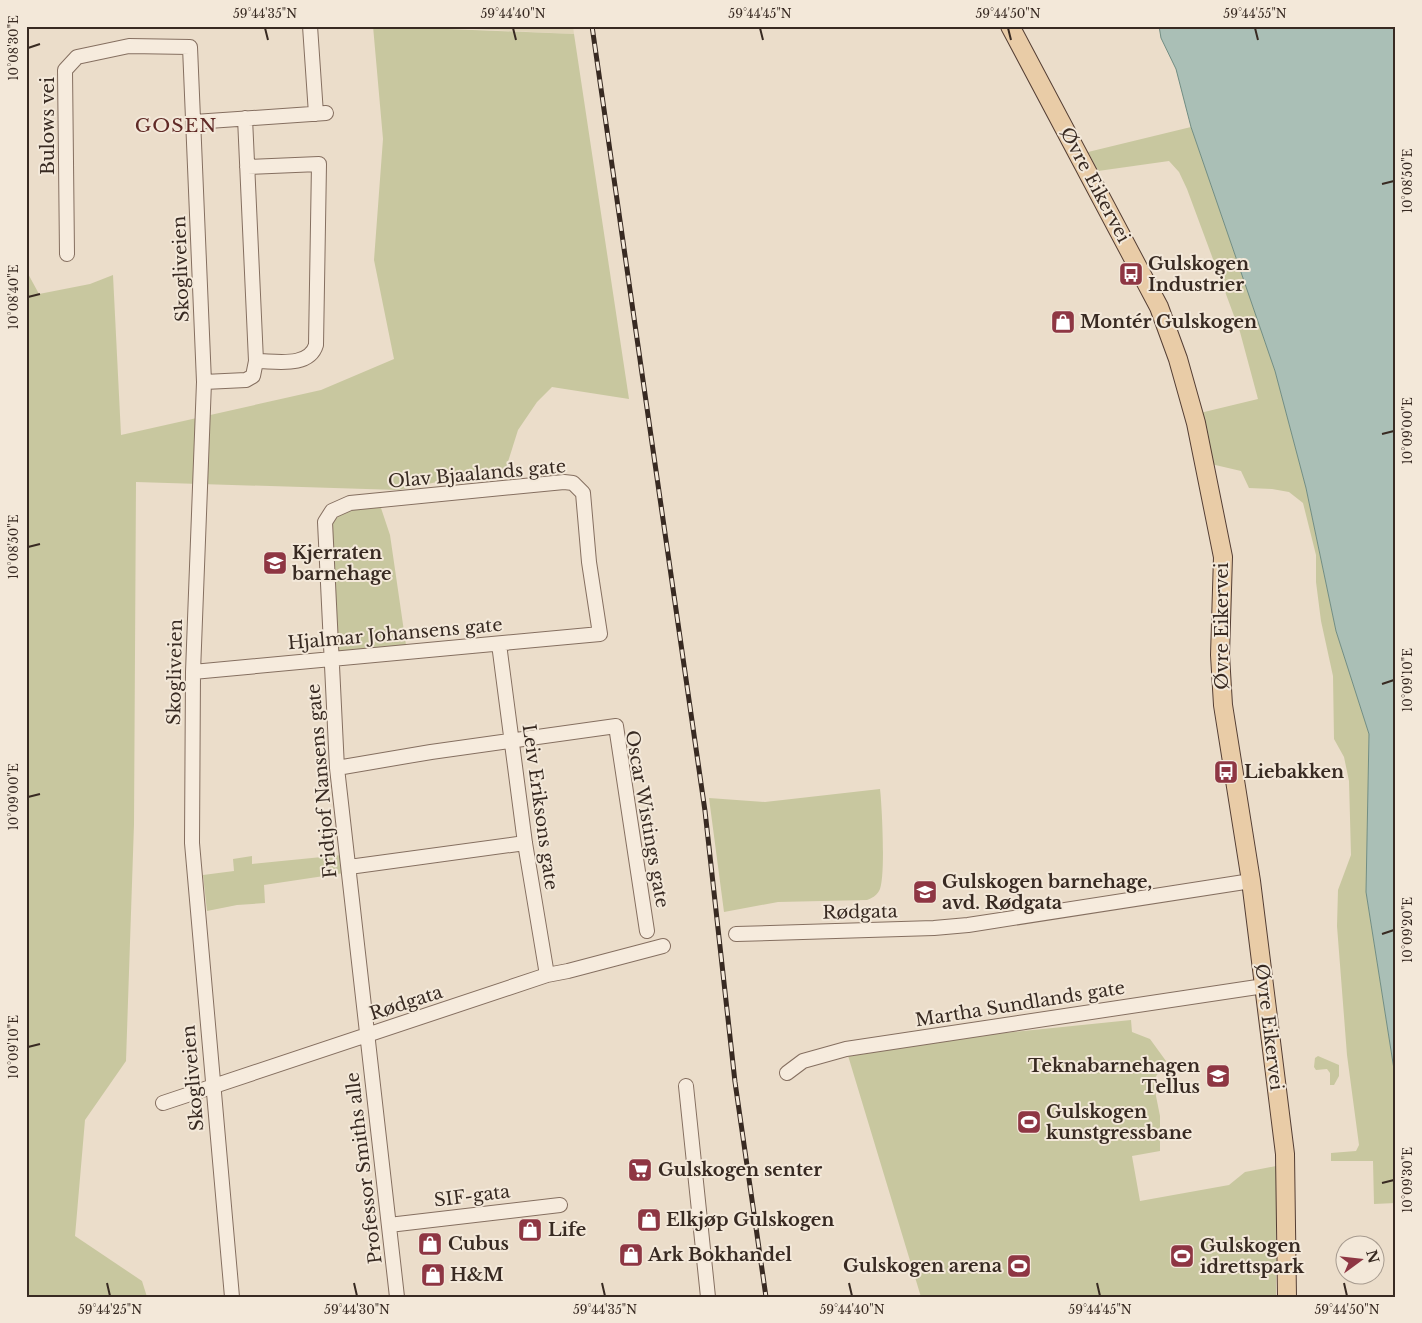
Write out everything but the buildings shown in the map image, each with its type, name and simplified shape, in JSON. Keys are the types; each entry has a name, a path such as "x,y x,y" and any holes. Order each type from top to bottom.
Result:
{"main road":[{"name":"Øvre Eikervei","path":"1010,26 1159,307 1196,423 1223,557 1220,655 1223,705 1251,881 1285,1154 1287,1297"}],"street":[{"path":"194,122 321,113 310,26"},
{"name":"Bulows vei","path":"67,254 65,70 77,57 129,46 190,47"},
{"name":"Skogliveien","path":"190,47 204,382 193,672 192,843 232,1297"},
{"path":"204,382 246,380 253,376 256,361 245,118"},
{"path":"247,167 319,164 316,344 314,352 303,360 256,361"},
{"name":"Olav Bjaalands gate","path":"325,522 332,511 350,503 573,483 583,493 589,562 600,634"},
{"name":"Fridtjof Nansens gate","path":"325,522 330,659 337,768 367,1036"},
{"name":"Hjalmar Johansens gate","path":"193,672 600,634"},
{"name":"Leiv Eriksons gate","path":"499,644 525,843 546,975"},
{"name":"Oscar Wistings gate","path":"511,741 616,726 647,931"},
{"path":"337,768 511,741"},
{"path":"348,867 525,843"},
{"name":"Rødgata","path":"736,934 952,927 1251,881"},
{"name":"Rødgata","path":"163,1103 546,975 568,972 663,946"},
{"name":"Martha Sundlands gate","path":"788,1073 803,1061 846,1049 1264,986"},
{"name":"Professor Smiths alle","path":"367,1036 397,1297"},
{"path":"686,1086 708,1297"},
{"name":"SIF-gata","path":"389,1225 560,1205"}],"shaded area":[{"path":"408,26 573,26 574,34"},
{"path":"1159,26 1396,26 1396,1082 1366,892 1369,734 1336,631 1306,488 1275,371 1191,127 1176,69 1161,38"}],"green space":[{"path":"373,26 574,34 629,399 552,387 537,402 518,430 506,468 398,490 136,482 134,824 126,1061 85,1120 75,1236 142,1281 147,1297 26,1297 26,270 39,294 90,284 113,275 121,435 321,390 394,359 374,260 383,139"},
{"path":"1191,127 1275,371 1306,488 1336,631 1369,734 1366,892 1396,1082 1396,1203 1374,1204 1373,1161 1331,1161 1331,1153 1356,1151 1359,1145 1347,1055 1337,926 1338,890 1351,855 1349,781 1344,757 1334,739 1333,676 1321,621 1316,582 1316,555 1303,503 1289,492 1249,488 1241,471 1211,464 1200,413 1258,399 1240,332 1179,172 1169,161 1098,171 1088,152"},
{"path":"380,505 390,535 406,645 341,652 335,649 330,521 342,510"},
{"path":"880,789 883,859 881,884 875,896 867,900 778,902 724,912 709,798 765,802"},
{"path":"342,855 344,873 264,885 265,903 237,905 207,911 203,875 234,871 233,859 252,856 252,864"},
{"path":"1131,1020 1132,1032 1150,1039 1166,1061 1153,1081 1160,1116 1160,1151 1132,1156 1140,1201 1229,1185 1245,1172 1276,1166 1276,1297 921,1297 846,1049"},
{"path":"1318,1056 1339,1065 1339,1076 1334,1085 1330,1085 1330,1073 1327,1069 1316,1070 1314,1067 1315,1058"}],"railway":[{"path":"592,26 705,811 735,1082 766,1297"}],"place":[{"name":"Gulskogen Industrier","path":"1131,274"},
{"name":"Montér Gulskogen","path":"1063,322"},
{"name":"Kjerraten barnehage","path":"275,563"},
{"name":"Liebakken","path":"1226,772"},
{"name":"Gulskogen barnehage, avd. Rødgata","path":"925,892"},
{"name":"Teknabarnehagen Tellus","path":"1218,1076"},
{"name":"Gulskogen kunstgressbane","path":"1029,1122"},
{"name":"Gulskogen senter","path":"640,1170"},
{"name":"Elkjøp Gulskogen","path":"649,1220"},
{"name":"Life","path":"530,1230"},
{"name":"Cubus","path":"430,1244"},
{"name":"Ark Bokhandel","path":"631,1255"},
{"name":"Gulskogen idrettspark","path":"1182,1256"},
{"name":"Gulskogen arena","path":"1019,1266"},
{"name":"H&M","path":"433,1275"}],"district":[{"name":"GOSEN","path":"176,125"}]}
